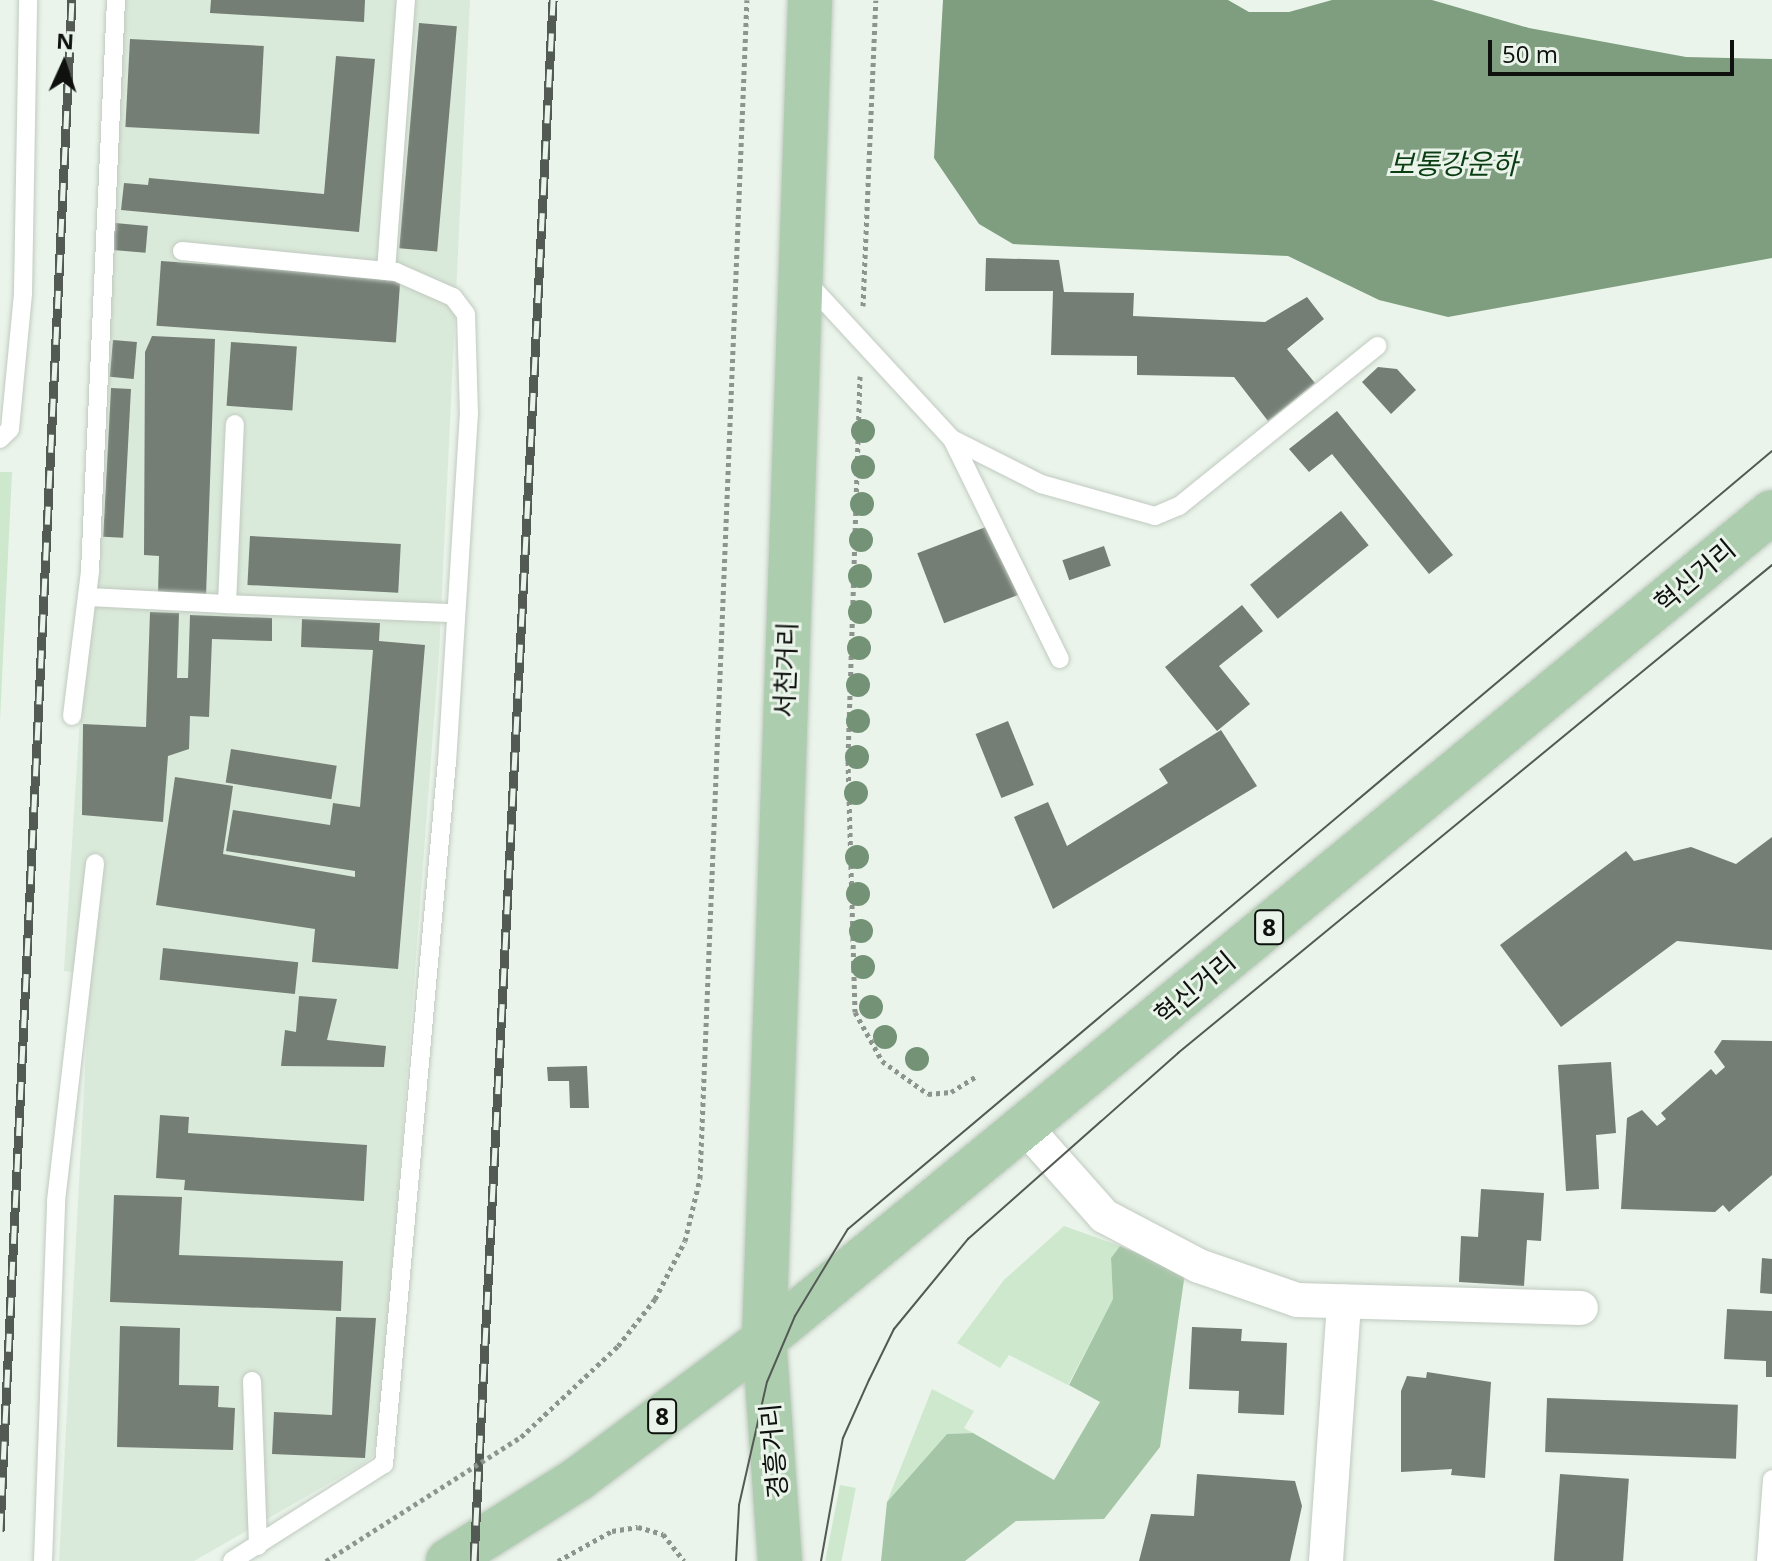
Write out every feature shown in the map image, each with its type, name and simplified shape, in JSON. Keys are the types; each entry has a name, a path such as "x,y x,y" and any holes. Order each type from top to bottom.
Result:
{"main road":[{"name":"서천거리","path":"764,1340 810,0"},
{"name":"혁신거리","path":"764,1340 1026,1128 1772,512"},
{"name":"8","path":"448,1561 559,1491 764,1340"},
{"name":"경흥거리","path":"764,1340 780,1561"}],"street":[{"path":"1026,1128 1104,1216 1199,1266 1297,1300 1581,1308"},
{"path":"1326,1561 1344,1302"}],"lane":[{"path":"0,439 10,429 23,293 28,0"},
{"path":"72,716 88,597 116,0"},
{"path":"386,271 406,0"},
{"path":"182,251 386,271 453,297 466,314 469,413 452,613 447,761 384,1464 232,1561"},
{"path":"800,274 952,439 1060,659"},
{"path":"952,439 1041,484 1155,516 1179,506 1377,346"},
{"path":"227,604 235,424"},
{"path":"88,597 452,613"},
{"path":"43,1561 56,1201 95,863"},
{"path":"252,1381 258,1546"},
{"path":"1766,1561 1772,1479"}],"path":[{"path":"326,1561 521,1437 608,1357 655,1299 685,1241 700,1178 747,0"},
{"path":"876,0 861,340 848,761 855,1012 882,1061 928,1094 951,1092 977,1076"},
{"path":"558,1561 593,1540 638,1527 663,1534 684,1561"}],"shaded area":[{"path":"125,0 470,0 439,655 381,1416 373,1456 363,1464 194,1561 59,1561 90,975 64,971"},
{"path":"0,472 12,472 0,720"},
{"path":"1064,1226 1120,1246 1111,1258 1113,1299 1068,1385 1009,1355 1000,1368 957,1343 1004,1280"},
{"path":"1120,1246 1185,1273 1160,1447 1104,1519 1016,1521 965,1561 881,1561 887,1502 947,1434 973,1433 1054,1480 1100,1402 1069,1385 1113,1299 1111,1258"},
{"path":"932,1389 974,1411 964,1428 973,1433 947,1434 887,1502"},
{"path":"840,1485 856,1488 842,1561 825,1561"}],"water":[{"name":"보통강운하","path":"943,0 1228,0 1249,12 1289,12 1332,0 1432,0 1529,28 1686,57 1772,59 1772,258 1448,317 1379,300 1288,256 1013,244 979,224 934,158"}],"building":[{"path":"211,0 365,0 364,22 210,13"},
{"path":"419,23 457,26 437,251 399,248"},
{"path":"130,39 264,46 259,134 125,127"},
{"path":"336,56 375,59 359,232 121,210 124,183 148,185 149,178 324,194"},
{"path":"115,223 148,226 146,253 113,250"},
{"path":"986,258 1059,260 1064,292 1134,293 1133,316 1265,322 1307,297 1324,319 1287,349 1315,383 1268,421 1234,377 1137,375 1137,356 1051,355 1053,291 985,291"},
{"path":"161,261 400,278 396,343 156,326"},
{"path":"152,336 215,339 206,596 158,594 159,556 144,555 145,352"},
{"path":"113,340 137,342 134,379 110,377"},
{"path":"231,342 297,347 292,410 227,406"},
{"path":"1378,367 1397,369 1416,390 1391,414 1362,382"},
{"path":"111,388 131,389 123,538 103,537"},
{"path":"1337,411 1453,555 1429,574 1332,454 1309,472 1289,449"},
{"path":"1341,511 1369,545 1278,619 1250,585"},
{"path":"991,525 1018,595 944,623 917,553"},
{"path":"250,536 401,544 398,593 247,585"},
{"path":"1104,546 1111,566 1069,580 1062,560"},
{"path":"1242,605 1263,631 1219,666 1250,704 1217,731 1165,667"},
{"path":"150,612 179,613 177,678 188,678 190,615 272,618 272,641 212,639 209,717 190,716 189,749 168,756 163,822 82,815 83,724 146,727"},
{"path":"302,619 380,623 379,641 425,645 398,969 312,962 315,929 156,905 175,777 233,786 223,854 355,877 355,871 226,851 233,810 330,825 333,803 360,807 373,650 301,647"},
{"path":"1008,721 1034,785 1001,798 976,734"},
{"path":"1221,730 1257,786 1053,909 1014,817 1048,802 1067,846 1168,783 1159,769"},
{"path":"231,749 337,766 331,799 226,783"},
{"path":"1772,837 1772,950 1677,941 1561,1027 1500,945 1626,851 1634,861 1691,847 1736,864"},
{"path":"163,948 298,962 295,994 160,980"},
{"path":"299,996 337,999 327,1040 386,1046 384,1067 281,1066 285,1030 296,1032"},
{"path":"1722,1040 1772,1041 1772,1175 1729,1212 1723,1205 1715,1212 1621,1209 1627,1118 1642,1110 1657,1126 1666,1119 1661,1113 1711,1069 1716,1075 1725,1067 1714,1052"},
{"path":"1611,1062 1616,1133 1596,1135 1599,1189 1566,1191 1558,1065"},
{"path":"587,1066 589,1108 570,1108 569,1081 548,1081 547,1067"},
{"path":"160,1115 189,1117 188,1133 367,1145 364,1201 184,1190 185,1180 156,1178"},
{"path":"1481,1189 1544,1193 1541,1241 1527,1240 1524,1286 1459,1282 1461,1236 1478,1237"},
{"path":"114,1195 182,1197 179,1255 343,1261 341,1311 110,1302"},
{"path":"1762,1258 1772,1259 1772,1294 1760,1293"},
{"path":"1727,1309 1772,1311 1772,1377 1766,1377 1766,1361 1724,1359"},
{"path":"336,1317 376,1318 365,1458 272,1454 274,1412 332,1415"},
{"path":"120,1326 180,1328 179,1385 219,1386 218,1407 235,1408 233,1450 117,1447"},
{"path":"1192,1327 1242,1329 1241,1341 1287,1343 1284,1415 1238,1413 1239,1391 1189,1389"},
{"path":"1427,1372 1491,1382 1485,1478 1451,1475 1452,1469 1401,1472 1401,1391 1407,1376 1426,1378"},
{"path":"1547,1398 1738,1405 1736,1459 1545,1452"},
{"path":"1197,1474 1295,1481 1302,1506 1290,1561 1139,1561 1151,1514 1194,1516"},
{"path":"1560,1474 1629,1479 1623,1561 1554,1561"}],"tram line":[{"path":"736,1561 739,1505 767,1382 795,1316 848,1229 1772,451"},
{"path":"821,1561 843,1438 869,1380 894,1329 968,1239 1178,1053 1772,565"}],"railway":[{"path":"0,1531 72,0"},
{"path":"474,1561 553,0"}]}
